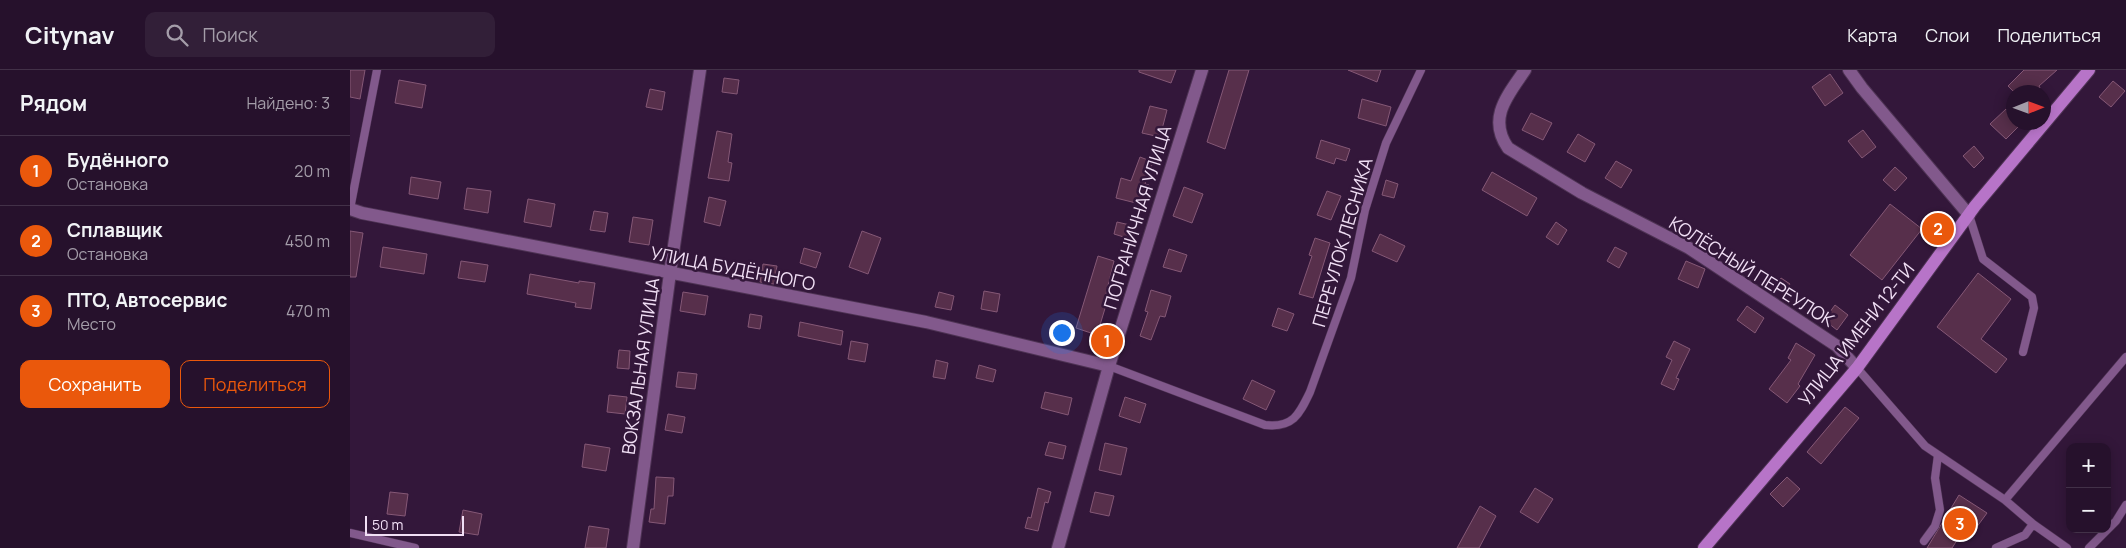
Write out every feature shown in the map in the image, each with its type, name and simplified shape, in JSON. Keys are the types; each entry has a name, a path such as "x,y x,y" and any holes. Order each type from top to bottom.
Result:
{"main road":[{"name":"УЛИЦА ИМЕНИ 12-ТИ","path":"1704,548 1804,427 1857,368 1969,215 2088,70"}],"street":[{"name":"ВОКЗАЛЬНАЯ УЛИЦА","path":"633,548 670,273 700,70"},
{"name":"ПОГРАНИЧНАЯ УЛИЦА","path":"1058,548 1109,366 1202,70"},
{"name":"КОЛЁСНЫЙ ПЕРЕУЛОК","path":"1525,70 1504,102 1500,115 1499,128 1508,148 1582,193 1696,253 1837,346 1857,368"},
{"path":"1849,70 1969,215"},
{"name":"УЛИЦА БУДЁННОГО","path":"350,209 362,213 926,322 1109,366"}],"lane":[{"path":"350,209 378,70"},
{"name":"ПЕРЕУЛОК ЛЕСНИКА","path":"1109,366 1265,425 1276,426 1291,422 1302,410 1310,392 1351,278 1365,210 1386,143 1421,70"},
{"path":"1969,215 1983,259 2032,297 2034,308 2023,352"},
{"path":"2005,500 2126,357"},
{"name":"КОЛЁСНЫЙ ПЕРЕУЛОК","path":"1857,368 1925,446 2005,500 2033,524 2067,548"},
{"path":"1924,541 1935,526 1940,510 1934,470 1938,455"},
{"path":"2089,548 2116,521 2126,505"},
{"path":"1996,548 2025,535 2033,524"},
{"path":"350,533 415,548"}],"building":[{"path":"350,70 365,70 360,99 350,97"},
{"path":"1139,70 1176,70 1171,83 1139,72"},
{"path":"1229,70 1249,70 1225,149 1207,142"},
{"path":"1348,70 1381,70 1377,82"},
{"path":"2024,70 2057,70 2040,85 2009,85"},
{"path":"1830,74 1843,93 1825,106 1812,87"},
{"path":"724,78 739,80 737,94 722,92"},
{"path":"399,80 426,85 422,108 395,103"},
{"path":"2113,81 2125,91 2111,107 2099,97"},
{"path":"650,89 665,92 662,110 646,107"},
{"path":"1362,99 1391,107 1386,126 1358,118"},
{"path":"1150,106 1167,110 1160,137 1142,133"},
{"path":"2006,109 2006,130 2015,130 2006,139 1990,124"},
{"path":"1531,113 1552,123 1543,140 1522,130"},
{"path":"1863,130 1876,147 1862,158 1848,141"},
{"path":"717,131 732,134 728,162 732,163 729,181 708,178"},
{"path":"1578,134 1595,144 1585,162 1567,152"},
{"path":"1321,140 1350,149 1346,161 1336,158 1334,164 1316,158"},
{"path":"1974,146 1984,158 1974,168 1963,156"},
{"path":"1140,157 1153,162 1145,184 1149,185 1144,205 1116,198 1121,178 1131,181"},
{"path":"1616,161 1632,170 1621,188 1605,178"},
{"path":"1895,167 1907,178 1895,191 1883,180"},
{"path":"1492,172 1537,198 1527,216 1482,190"},
{"path":"411,177 441,182 438,199 409,194"},
{"path":"1386,180 1398,184 1394,198 1382,195"},
{"path":"1184,187 1203,194 1192,223 1173,216"},
{"path":"467,188 491,191 488,213 464,209"},
{"path":"1327,191 1341,196 1331,220 1317,215"},
{"path":"709,197 726,201 720,226 704,222"},
{"path":"528,199 555,204 551,227 524,222"},
{"path":"1890,204 1922,229 1882,280 1850,255"},
{"path":"594,211 608,213 605,232 590,230"},
{"path":"633,217 653,220 649,245 629,242"},
{"path":"1117,222 1130,225 1127,238 1114,234"},
{"path":"1556,222 1567,230 1558,245 1546,237"},
{"path":"350,231 363,233 356,277 350,277"},
{"path":"862,231 881,238 868,274 849,267"},
{"path":"1380,234 1405,246 1397,262 1372,251"},
{"path":"1315,238 1330,243 1313,298 1299,294 1312,256 1309,255"},
{"path":"383,247 427,254 424,274 380,267"},
{"path":"1615,247 1627,253 1619,268 1607,261"},
{"path":"804,248 821,253 816,268 800,263"},
{"path":"1169,249 1187,255 1181,272 1163,267"},
{"path":"1098,256 1114,261 1106,294 1109,295 1097,335 1076,328"},
{"path":"461,261 488,265 485,282 458,278"},
{"path":"1686,261 1705,269 1698,288 1678,279"},
{"path":"763,264 777,266 774,284 760,282"},
{"path":"1978,273 2011,299 1981,339 2007,359 1996,373 1937,327"},
{"path":"530,274 579,283 579,281 595,283 591,309 575,307 576,303 527,294"},
{"path":"1781,278 1790,284 1783,294 1774,288"},
{"path":"1151,290 1171,296 1165,317 1160,316 1151,340 1140,336 1148,312 1145,311"},
{"path":"984,291 1000,294 997,312 981,309"},
{"path":"683,292 708,296 705,315 680,311"},
{"path":"939,292 954,296 951,310 935,307"},
{"path":"1835,305 1848,315 1837,330 1824,320"},
{"path":"1747,306 1764,318 1755,333 1737,320"},
{"path":"1278,308 1294,314 1287,331 1272,326"},
{"path":"750,314 762,316 760,329 748,327"},
{"path":"800,322 843,331 841,345 798,336"},
{"path":"851,341 868,344 865,362 848,359"},
{"path":"1674,341 1690,349 1676,378 1679,379 1674,390 1661,384 1672,360 1666,357"},
{"path":"1796,343 1815,355 1798,384 1800,386 1787,403 1769,389 1791,360 1788,358"},
{"path":"619,350 630,351 629,369 617,368"},
{"path":"936,360 948,363 945,379 933,377"},
{"path":"979,365 996,370 993,382 976,378"},
{"path":"678,372 697,374 695,389 676,387"},
{"path":"1252,380 1275,391 1266,410 1243,399"},
{"path":"1045,392 1072,398 1068,415 1041,408"},
{"path":"609,395 627,397 625,414 607,412"},
{"path":"1125,397 1146,404 1140,423 1119,416"},
{"path":"1845,407 1859,418 1821,464 1807,452"},
{"path":"668,414 685,417 682,433 665,430"},
{"path":"1049,442 1066,446 1063,459 1045,455"},
{"path":"1105,443 1127,448 1121,475 1099,470"},
{"path":"585,444 610,448 606,471 582,467"},
{"path":"656,477 674,478 673,496 668,496 665,524 649,522 651,509 654,509"},
{"path":"1787,477 1800,489 1783,507 1770,494"},
{"path":"1038,488 1051,492 1048,503 1045,502 1038,531 1025,528 1028,517 1031,518"},
{"path":"1535,488 1553,499 1538,523 1520,512"},
{"path":"390,492 408,494 405,516 387,514"},
{"path":"1095,492 1114,496 1109,516 1090,512"},
{"path":"1959,495 1987,513 1968,539 1961,534 1952,548 1927,548"},
{"path":"1480,506 1496,516 1479,548 1457,548"},
{"path":"463,510 482,514 478,535 459,532"},
{"path":"589,526 609,529 606,548 585,548"}],"place":[{"name":"Сплавщик","path":"1938,229"},
{"name":"Будённого","path":"1107,341"},
{"name":"ПТО, Автосервис","path":"1960,524"}]}
